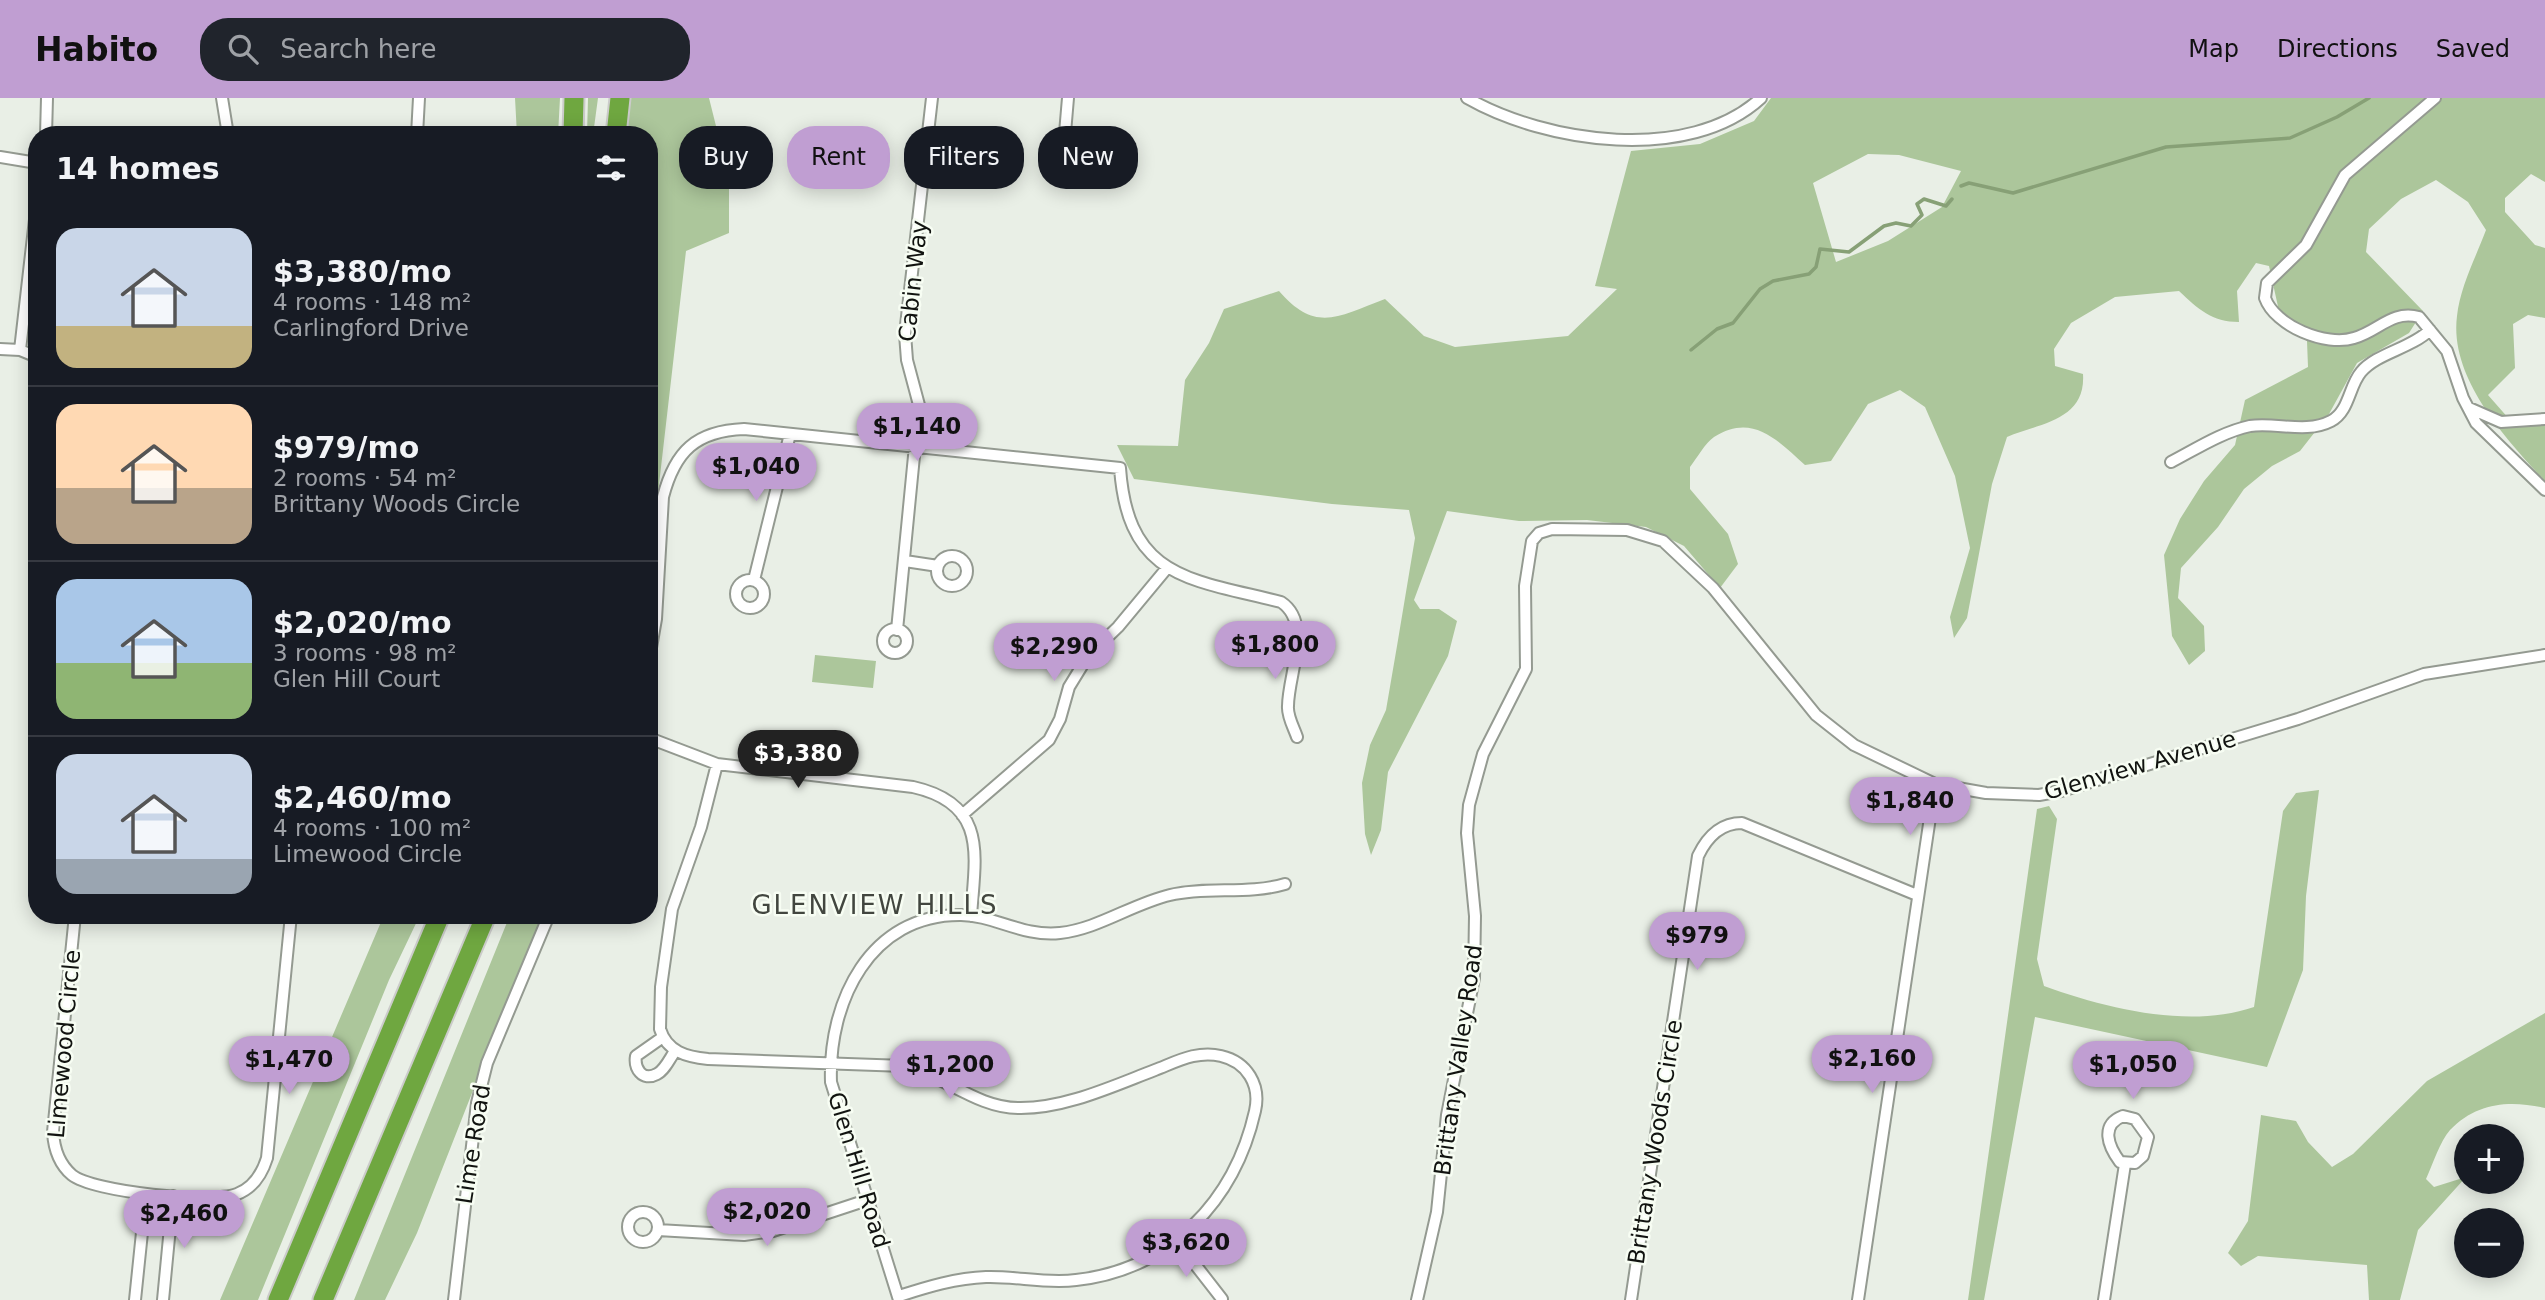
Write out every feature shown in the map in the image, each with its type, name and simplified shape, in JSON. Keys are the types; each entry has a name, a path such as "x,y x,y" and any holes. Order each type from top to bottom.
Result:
{"highway":[{"path":"573,126 574,98"},
{"path":"616,126 620,98"},
{"path":"278,1300 436,924"},
{"path":"323,1300 482,924"}],"street":[{"path":"46,126 47,98"},
{"path":"222,98 227,126"},
{"path":"417,126 419,98"},
{"name":"Cabin Way","path":"898,629 919,404 907,360 905,334 932,98"},
{"path":"1066,126 1068,98"},
{"path":"1467,98 1510,120 1546,131 1615,139 1678,136 1704,130 1747,111 1761,98"},
{"path":"2435,98 2345,175 2306,245 2271,278 2265,290 2267,303 2280,318 2333,340 2358,337 2397,316 2419,317 2447,351 2469,408 2485,433 2545,490"},
{"path":"0,157 28,162"},
{"path":"20,350 28,280"},
{"path":"2171,462 2235,430 2265,425 2305,427 2331,421 2342,412 2356,380 2366,367 2416,343 2430,330"},
{"path":"0,349 28,348"},
{"path":"20,350 28,353"},
{"path":"2469,408 2501,422 2545,419"},
{"path":"658,584 663,497 668,478 684,452 711,434 744,429 1120,468 1125,509 1133,531 1143,547 1167,568 1199,581 1281,602 1292,612 1298,624 1287,709 1297,737"},
{"path":"754,580 790,434"},
{"name":"Glenview Avenue","path":"1534,538 1552,529 1627,530 1662,541 1713,588 1762,652 1816,715 1836,734 1935,784 1986,793 2048,794 2298,719 2424,674 2545,654"},
{"name":"Brittany Valley Road","path":"1417,1300 1437,1212 1447,1115 1474,978 1475,916 1467,833 1469,806 1483,754 1526,669 1525,586 1534,538"},
{"path":"905,561 938,566"},
{"path":"962,816 1049,740 1060,719 1069,687 1088,656 1118,627 1167,568"},
{"path":"658,741 717,764 920,789 944,798 962,816 973,834 976,851 971,916 1015,930 1060,933 1081,929 1141,903 1172,895 1261,891 1285,884"},
{"path":"717,764 701,827 670,922 659,1013 669,1044 699,1058 905,1066 933,1075 982,1100 1019,1108 1064,1101 1199,1054 1230,1059 1248,1071 1256,1092 1257,1103 1246,1148 1237,1169 1215,1204 1176,1240 1129,1267 1101,1276 1056,1282 985,1277 942,1283 900,1299"},
{"path":"1858,1300 1935,784"},
{"name":"Brittany Woods Circle","path":"1631,1300 1698,856 1704,843 1724,826 1742,823 1917,895"},
{"name":"Glen Hill Road","path":"900,1299 833,1094 830,1062 837,1012 856,975 871,956 913,925 942,916 971,916"},
{"name":"Limewood Circle","path":"74,924 52,1132 54,1147 63,1165 85,1182 146,1194 211,1199 234,1195 250,1186 263,1170 267,1158 290,924"},
{"name":"Lime Road","path":"454,1300 477,1103 487,1063 545,924"},
{"path":"2123,1116 2135,1119 2148,1137 2143,1156 2135,1163 2125,1164 2115,1155 2107,1132 2112,1122 2123,1116"},
{"path":"2104,1300 2125,1164"},
{"path":"135,1300 146,1194"},
{"path":"163,1300 173,1196"},
{"path":"658,1230 744,1236 773,1231 867,1200"},
{"path":"1176,1240 1222,1299"}],"green space":[{"path":"515,98 560,98 558,126 517,126"},
{"path":"588,98 598,98 594,126 587,126"},
{"path":"629,98 709,98 716,126 679,126 679,189 729,189 729,233 686,251 658,493 658,126 627,126"},
{"path":"1771,98 2545,98 2545,182 2531,174 2505,198 2505,212 2535,245 2545,248 2545,318 2528,315 2513,324 2515,368 2488,395 2510,420 2545,415 2545,481 2483,406 2462,362 2457,339 2459,305 2486,230 2468,202 2436,180 2401,199 2369,229 2366,252 2423,311 2409,333 2357,363 2329,414 2300,451 2272,466 2244,489 2218,527 2181,568 2178,598 2204,626 2205,651 2189,665 2172,636 2164,555 2180,519 2204,481 2235,445 2245,400 2308,367 2307,341 2279,311 2269,266 2256,263 2237,291 2239,322 2213,317 2179,291 2115,297 2071,323 2054,349 2055,366 2083,374 2082,389 2077,401 2059,418 2007,437 1992,484 1967,618 1954,638 1950,617 1970,548 1955,476 1925,407 1900,390 1868,404 1831,461 1805,465 1775,439 1753,429 1741,427 1728,430 1707,443 1690,467 1690,489 1728,534 1738,564 1720,588 1684,546 1646,527 1587,520 1519,521 1447,511 1414,600 1420,609 1439,609 1457,621 1448,656 1388,772 1381,830 1371,855 1365,834 1362,783 1370,745 1386,710 1415,538 1409,510 1332,504 1134,479 1117,445 1178,446 1185,380 1209,343 1224,309 1279,291 1305,313 1329,318 1385,299 1424,336 1455,347 1568,336 1617,289 1595,286 1631,151 1700,144 1754,121","holes":["1868,154 1899,155 1961,171 1942,207 1888,241 1836,262 1813,183"]},
{"path":"815,655 876,661 873,688 812,682"},
{"path":"2319,790 2306,896 2303,970 2267,1067 2035,1017 1984,1300 1968,1300 2037,809 2049,806 2057,819 2037,959 2044,986 2122,1009 2176,1016 2203,1016 2254,1007 2283,811 2296,793"},
{"path":"380,924 416,924 389,980 258,1300 220,1300"},
{"path":"506,924 538,924 417,1233 385,1300 354,1300"},
{"path":"2545,1013 2545,1108 2519,1104 2494,1105 2454,1124 2440,1146 2426,1179 2434,1187 2454,1181 2454,1190 2418,1230 2400,1300 2369,1300 2367,1265 2258,1256 2241,1266 2228,1253 2248,1221 2261,1115 2296,1121 2308,1142 2332,1167 2353,1154 2427,1081"}],"waterway":[{"path":"1961,186 1969,183 2013,193 2166,147 2290,138 2337,117 2369,98"},
{"path":"1691,350 1717,329 1733,323 1760,289 1773,281 1809,274 1816,267 1820,249 1849,252 1884,226 1896,223 1911,226 1922,215 1917,204 1924,199 1946,206 1952,199"}],"district":[{"name":"GLENVIEW HILLS","path":"875,905"}]}
